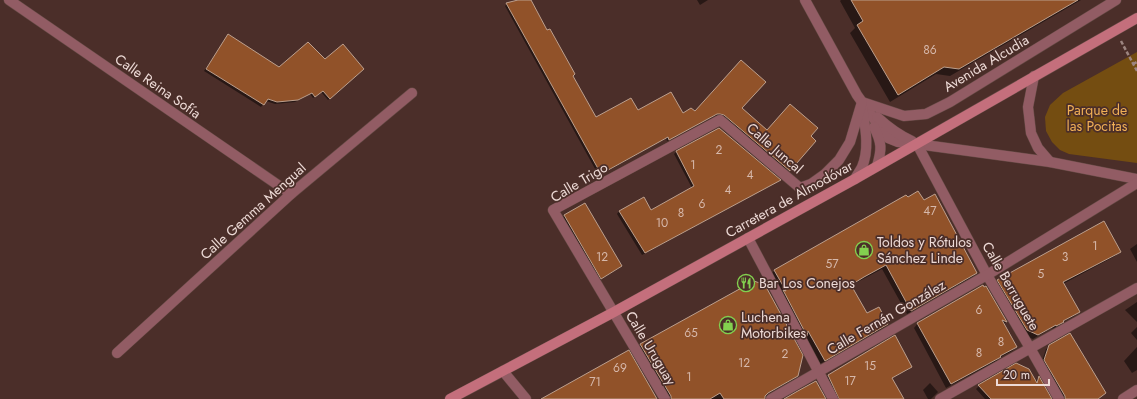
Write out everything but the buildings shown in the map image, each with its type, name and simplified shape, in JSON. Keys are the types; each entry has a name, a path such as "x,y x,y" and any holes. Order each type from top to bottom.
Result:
{"main road":[{"name":"Carretera de Almodóvar","path":"450,399 614,312 855,179 1137,18"}],"street":[{"name":"Calle Reina Sofía","path":"9,0 291,194"},
{"path":"805,0 862,102 880,138 881,151 877,166"},
{"name":"Avenida Alcudia","path":"862,102 904,116 926,114 950,102 1116,0"},
{"path":"1034,76 1028,107 1031,133 1038,148 1050,162"},
{"name":"Calle Gemma Mengual","path":"117,353 291,194 412,93"},
{"path":"862,102 888,138 898,142 1050,162 1137,179"},
{"path":"855,179 862,166 865,153 866,138 862,102"},
{"name":"Calle Juncal","path":"720,120 800,188 811,184 825,174 839,160 850,142 862,102"},
{"name":"Calle Trigo","path":"614,312 553,210 720,120"},
{"name":"Calle Berruguete","path":"917,144 987,275 1059,399"},
{"name":"Calle Fernán González","path":"771,399 987,275 1137,183"},
{"path":"748,238 833,399"},
{"path":"940,399 1137,288"},
{"name":"Calle Uruguay","path":"614,312 665,399"},
{"path":"503,371 526,399"},
{"path":"1124,399 1137,390"}],"path":[{"path":"1115,30 1137,71"},
{"path":"1133,64 1137,62"}],"green space":[{"name":"Parque de las Pocitas","path":"1137,52 1137,163 1069,154 1060,150 1052,142 1046,131 1045,117 1050,105 1063,93"}],"place":[{"name":"Toldos y Rótulos Sánchez Linde","path":"864,250"},
{"name":"Bar Los Conejos","path":"746,283"},
{"name":"Luchena Motorbikes","path":"728,325"}]}
